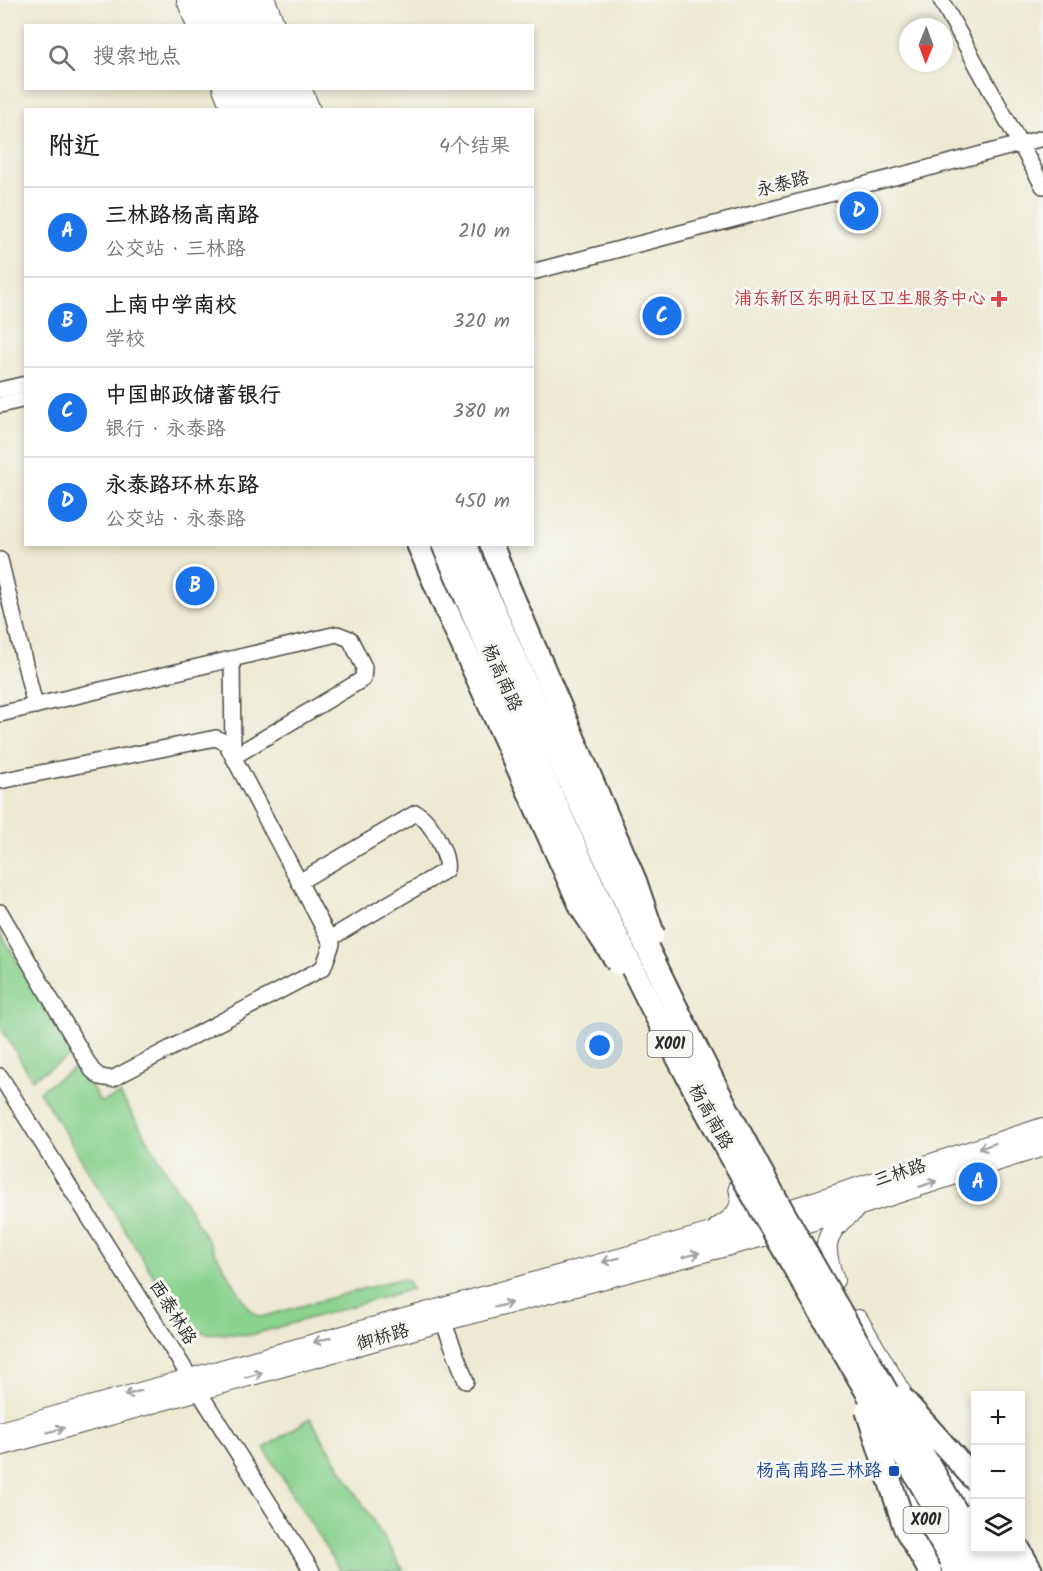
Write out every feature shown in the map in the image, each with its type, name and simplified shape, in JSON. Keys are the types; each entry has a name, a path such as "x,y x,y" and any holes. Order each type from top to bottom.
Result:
{"highway":[{"path":"200,0 204,24"},
{"path":"204,24 206,0"},
{"path":"252,0 263,24"},
{"path":"238,90 245,108"},
{"path":"290,90 296,108"},
{"path":"419,546 582,909 671,1021"},
{"name":"杨高南路","path":"444,546 569,832 671,1021 795,1233 862,1365 962,1515 971,1536"},
{"name":"杨高南路","path":"466,546 671,1021"},
{"path":"492,546 635,881 671,1021"},
{"name":"X001","path":"862,1365 907,1404 971,1476"},
{"name":"X001","path":"862,1365 905,1528 930,1571"},
{"name":"杨高南路","path":"962,1515 971,1571"},
{"path":"981,1553 991,1571"},
{"path":"1021,1553 1030,1571"}],"main road":[{"path":"187,0 203,24"},
{"path":"218,0 227,24"},
{"path":"234,0 263,24"},
{"path":"263,24 265,0"},
{"path":"224,90 231,108"},
{"path":"256,90 262,108"},
{"path":"271,90 277,108"},
{"path":"303,90 309,108"},
{"name":"杨高南路","path":"430,546 574,870 671,1021 722,1082 795,1217 907,1404 962,1515"},
{"name":"杨高南路","path":"480,546 595,813 671,1021 688,1101 762,1228 954,1571"},
{"name":"三林路","path":"762,1228 1043,1128"},
{"name":"三林路","path":"795,1217 872,1202 1043,1146"},
{"path":"708,1234 724,1224 739,1210 742,1203 739,1188"},
{"path":"834,1280 827,1260 829,1236 844,1218 872,1202"},
{"name":"御桥路","path":"0,1432 443,1321 762,1228"},
{"name":"御桥路","path":"0,1446 194,1384 708,1234 762,1228"},
{"path":"1000,1553 1010,1571"}],"street":[{"path":"941,0 1043,186"},
{"name":"永泰路","path":"534,271 1043,138"},
{"path":"0,390 24,384"},
{"path":"0,405 24,399"},
{"path":"0,560 35,706"},
{"path":"0,714 337,634 350,639 364,668 363,679 233,757"},
{"path":"232,659 233,757"},
{"path":"0,782 216,738 226,743 332,944 323,968 112,1079 100,1077 92,1070 0,912"},
{"path":"299,882 416,813 426,817 448,862 446,870 329,939"},
{"name":"西泰林路","path":"0,1076 312,1571"},
{"path":"443,1321 466,1381"}],"green space":[{"path":"0,932 72,1055 32,1079 0,1026"},
{"path":"79,1065 101,1103 120,1094 249,1309 261,1317 399,1279 407,1280 412,1289 251,1335 205,1333 183,1324 39,1091"},
{"path":"310,1418 404,1571 340,1571 264,1448"}],"place":[{"name":"永泰路环林东路","path":"859,211"},
{"name":"浦东新区东明社区卫生服务中心","path":"999,299"},
{"name":"中国邮政储蓄银行","path":"662,316"},
{"name":"上南中学南校","path":"195,586"},
{"name":"三林路杨高南路","path":"978,1182"},
{"name":"杨高南路三林路","path":"894,1471"}]}
